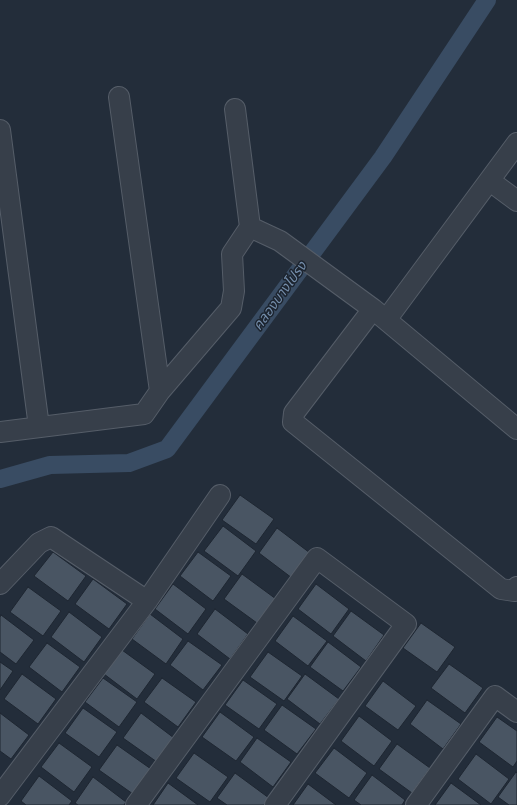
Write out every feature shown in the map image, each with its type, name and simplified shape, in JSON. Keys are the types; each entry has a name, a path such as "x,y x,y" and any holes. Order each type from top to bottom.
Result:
{"street":[{"path":"119,96 160,391"},
{"path":"0,432 144,414 160,391 231,308 234,291 232,254 250,227 235,109"},
{"path":"0,130 39,427"},
{"path":"517,143 490,181 380,314 294,413 293,422 501,588 514,591 517,587"},
{"path":"490,181 517,201"},
{"path":"250,227 280,241 380,314 517,429"},
{"path":"0,796 146,601 220,495"},
{"path":"0,584 39,543 51,537 146,601"},
{"path":"136,805 317,558 406,624 274,805"},
{"path":"416,805 495,696 517,712"}],"building":[{"path":"240,495 274,519 256,544 222,520"},
{"path":"223,526 256,551 238,576 204,551"},
{"path":"277,528 310,553 292,578 259,553"},
{"path":"53,552 86,576 68,601 34,576"},
{"path":"198,552 231,576 213,601 180,576"},
{"path":"242,574 276,599 257,623 224,599"},
{"path":"93,579 127,604 109,629 75,604"},
{"path":"173,584 206,609 188,634 155,609"},
{"path":"316,584 349,609 331,634 298,609"},
{"path":"28,587 61,611 43,636 10,612"},
{"path":"215,609 248,634 230,659 197,634"},
{"path":"351,611 384,635 366,661 333,636"},
{"path":"69,612 102,637 84,662 51,637"},
{"path":"150,614 183,639 166,664 132,639"},
{"path":"1,615 34,640 16,664 0,652"},
{"path":"293,616 327,641 308,666 275,641"},
{"path":"421,623 455,647 437,672 403,648"},
{"path":"188,641 222,665 203,690 170,665"},
{"path":"328,642 361,667 343,691 310,667"},
{"path":"47,643 80,667 62,692 29,667"},
{"path":"122,650 155,674 137,699 104,674"},
{"path":"268,652 302,676 284,701 250,677"},
{"path":"0,662 13,671 0,690"},
{"path":"449,664 483,688 465,713 431,688"},
{"path":"22,674 56,699 38,724 4,699"},
{"path":"305,674 339,699 320,724 287,699"},
{"path":"103,678 137,702 119,727 85,702"},
{"path":"162,678 196,702 178,727 144,702"},
{"path":"243,680 277,704 259,729 225,705"},
{"path":"383,681 416,706 398,730 365,706"},
{"path":"427,700 461,724 443,749 410,724"},
{"path":"282,705 316,729 297,754 264,730"},
{"path":"83,708 117,732 99,757 65,733"},
{"path":"220,712 254,737 236,761 202,737"},
{"path":"0,713 29,735 11,759 0,751"},
{"path":"141,713 174,738 157,762 123,738"},
{"path":"359,716 392,741 374,766 341,741"},
{"path":"497,717 517,731 517,761 513,767 479,742"},
{"path":"257,738 291,762 273,787 240,762"},
{"path":"59,743 92,767 74,792 41,767"},
{"path":"397,744 430,768 412,793 379,769"},
{"path":"117,745 151,769 133,794 99,770"},
{"path":"334,748 367,773 349,798 315,773"},
{"path":"194,753 228,777 210,802 176,778"},
{"path":"476,754 509,779 491,804 458,779"},
{"path":"516,772 517,805 509,805 498,797"},
{"path":"235,773 269,798 264,805 227,805 217,798"},
{"path":"372,775 405,800 402,805 361,805 354,800"},
{"path":"39,776 72,801 69,805 26,805 21,801"},
{"path":"93,777 126,802 124,805 78,805 75,803"},
{"path":"168,783 198,805 153,805"},
{"path":"451,783 481,805 435,805"},
{"path":"308,784 336,805 293,805"}],"waterway":[{"name":"คลองบางโปรง","path":"0,479 50,465 129,463 167,449 383,157 487,0"}]}
